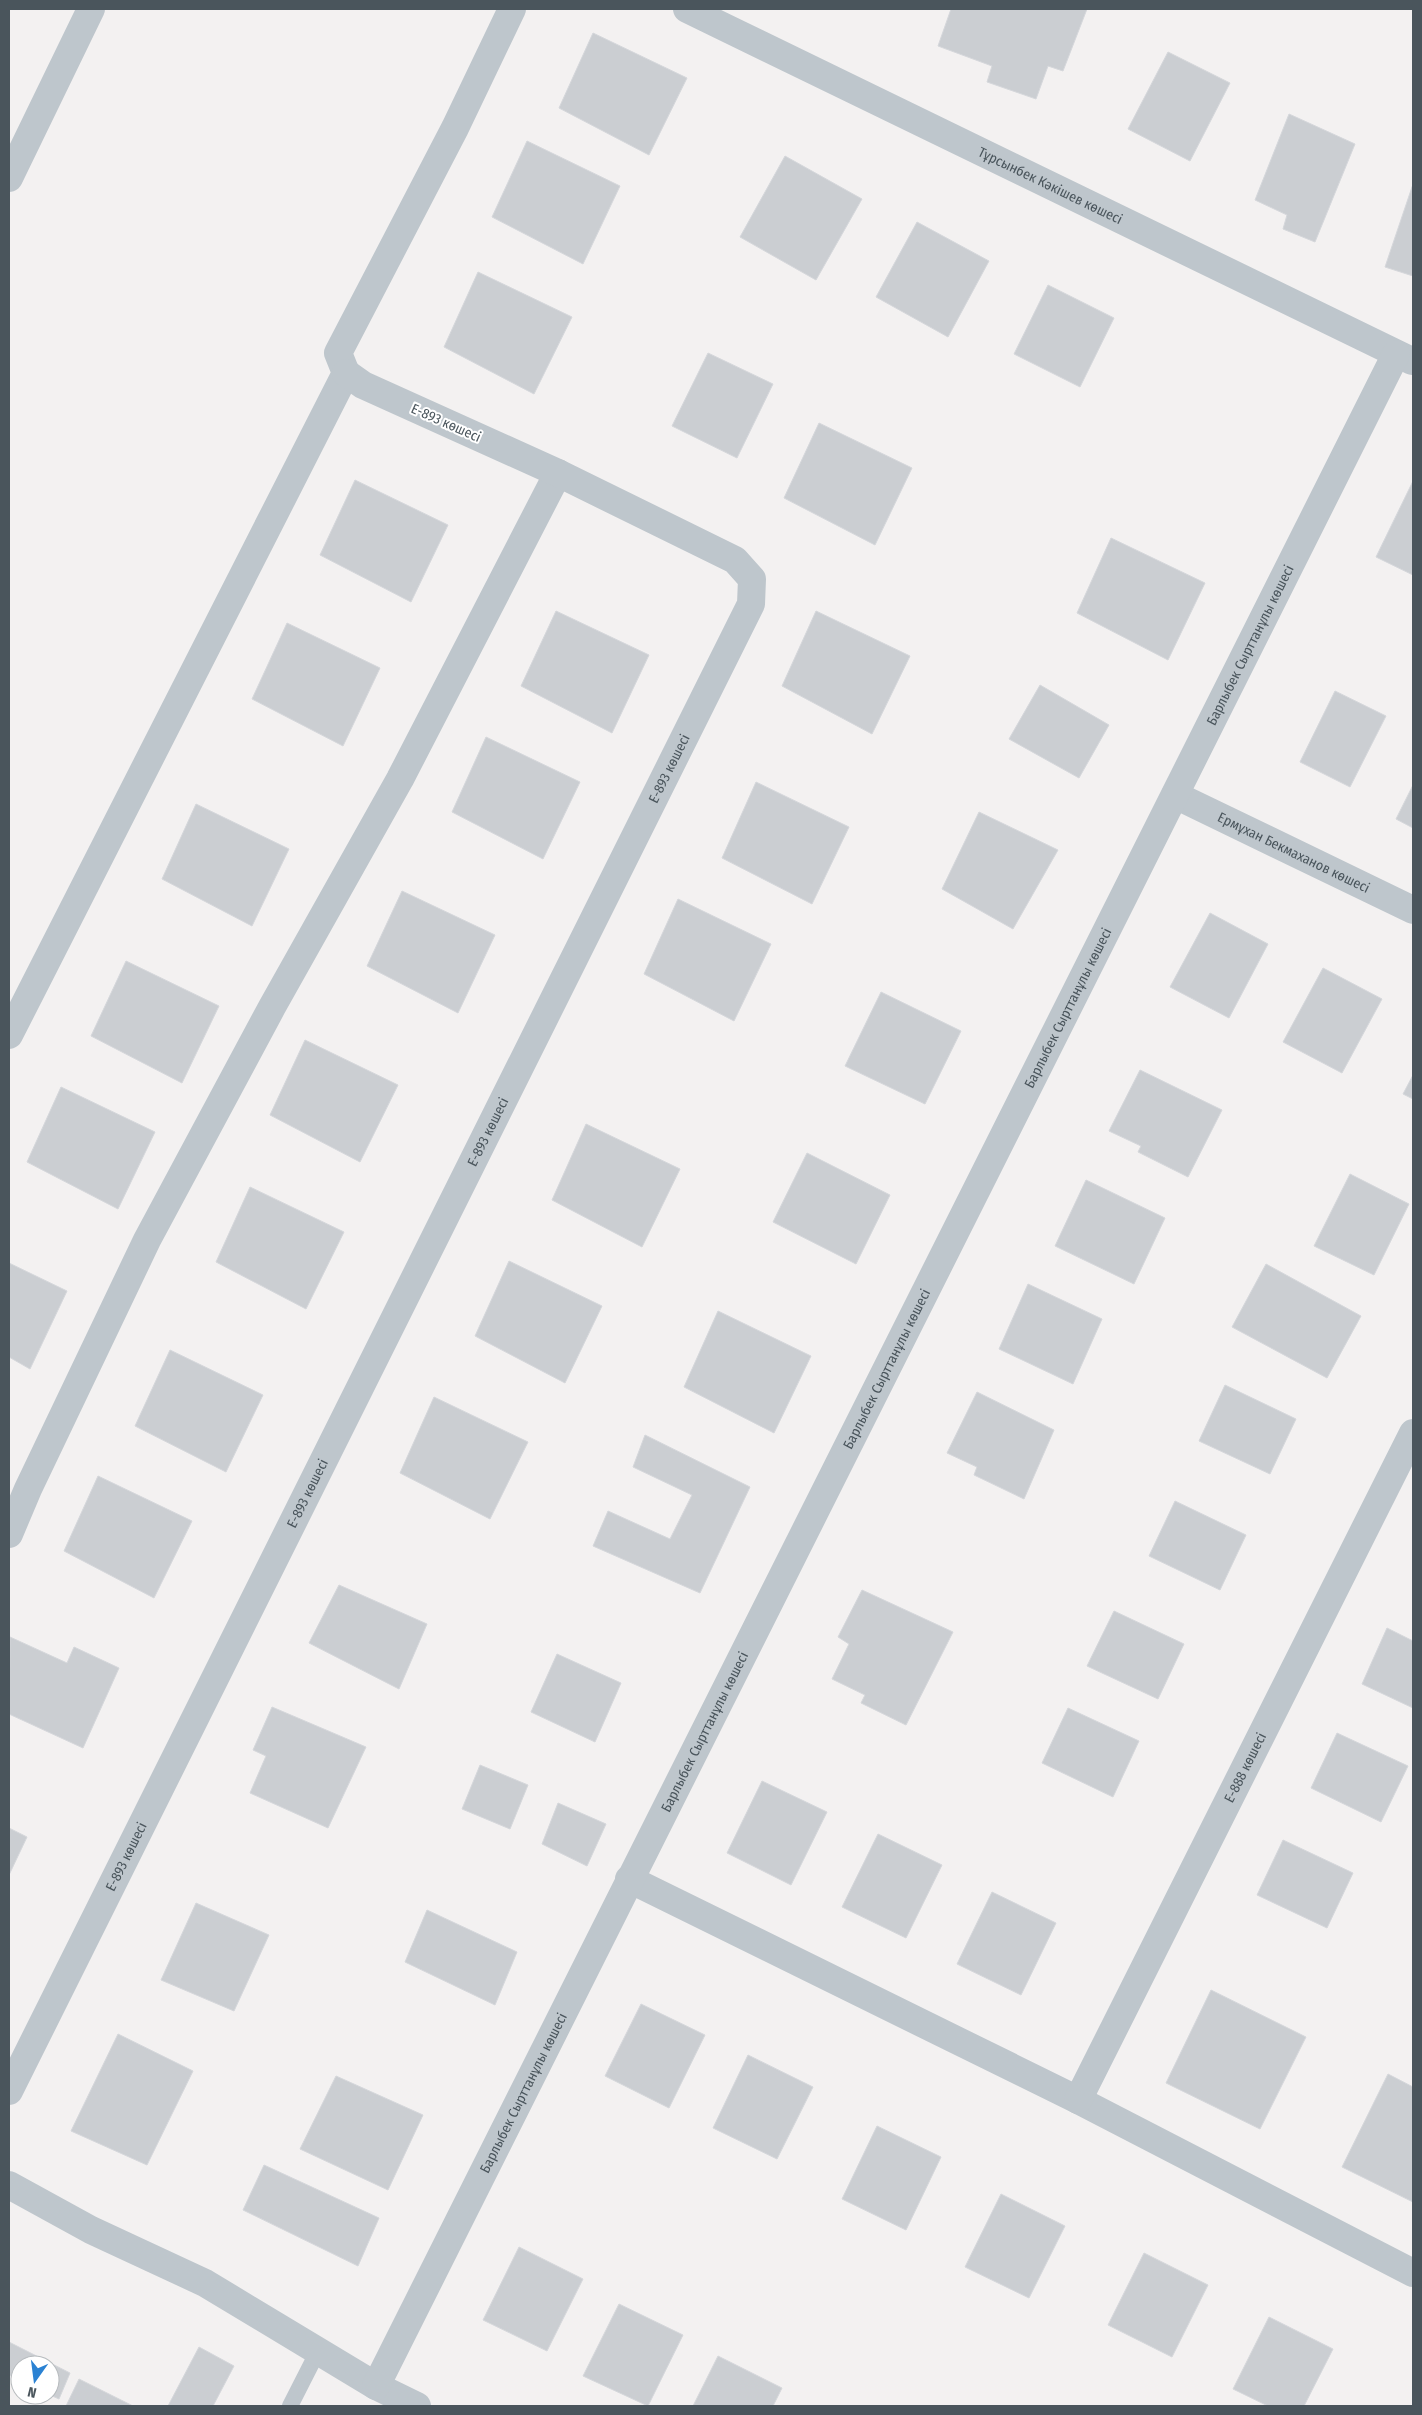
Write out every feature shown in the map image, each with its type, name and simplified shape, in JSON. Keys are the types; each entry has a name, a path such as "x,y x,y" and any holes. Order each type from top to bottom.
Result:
{"street":[{"path":"9,178 91,9"},
{"path":"9,1035 346,373 338,353 456,128 512,9"},
{"name":"Тұрсынбек Кәкішев көшесі","path":"687,9 1405,358"},
{"name":"Барлыбек Сырттанұлы көшесі","path":"376,2386 1175,795 1405,358"},
{"name":"Е-893 көшесі","path":"9,2091 751,604 752,579 735,560 558,473 363,385 346,373"},
{"path":"9,1534 28,1489 147,1240 272,1007 400,780 558,473"},
{"name":"Ермұхан Бекмаханов көшесі","path":"1175,795 1413,910"},
{"name":"Е-888 көшесі","path":"1078,2100 1413,1433"},
{"path":"629,1879 1078,2100 1413,2273"},
{"path":"9,2185 91,2230 205,2283 376,2386 417,2406"}],"lane":[{"path":"290,2406 318,2351"}],"building":[{"path":"951,9 1087,9 1063,71 1048,66 1036,99 987,82 992,66 938,46"},
{"path":"593,33 687,78 649,155 559,108"},
{"path":"1168,52 1230,83 1190,161 1128,129"},
{"path":"1289,114 1355,144 1315,242 1283,229 1287,215 1255,200"},
{"path":"527,141 620,186 583,264 492,217"},
{"path":"785,156 862,199 816,280 740,237"},
{"path":"1413,184 1413,276 1385,267"},
{"path":"917,222 989,261 948,337 876,297"},
{"path":"478,272 572,317 534,394 444,347"},
{"path":"1048,285 1114,318 1080,387 1014,354"},
{"path":"708,353 773,384 737,458 672,426"},
{"path":"819,423 912,468 875,545 784,498"},
{"path":"355,480 448,525 411,602 320,555"},
{"path":"1413,481 1413,575 1376,557"},
{"path":"1111,538 1205,583 1168,660 1077,613"},
{"path":"556,611 649,655 612,733 521,686"},
{"path":"816,611 910,656 872,734 782,686"},
{"path":"287,623 380,668 343,746 252,699"},
{"path":"1040,685 1109,725 1079,778 1009,739"},
{"path":"1335,691 1386,716 1350,787 1300,762"},
{"path":"486,737 580,782 543,859 452,812"},
{"path":"756,782 849,827 812,904 722,858"},
{"path":"1413,785 1413,828 1396,819"},
{"path":"196,804 289,849 252,926 162,879"},
{"path":"979,812 1058,850 1013,929 942,889"},
{"path":"402,891 495,935 458,1013 367,966"},
{"path":"678,899 771,944 734,1021 644,974"},
{"path":"1210,913 1268,944 1229,1018 1170,987"},
{"path":"126,961 219,1006 182,1083 91,1036"},
{"path":"1323,968 1382,999 1342,1073 1283,1042"},
{"path":"881,992 961,1031 925,1104 845,1066"},
{"path":"305,1040 398,1085 360,1162 270,1115"},
{"path":"1140,1070 1222,1110 1188,1177 1138,1152 1141,1146 1109,1131"},
{"path":"1413,1075 1413,1099 1403,1094"},
{"path":"61,1087 155,1132 118,1209 27,1162"},
{"path":"586,1124 680,1169 642,1247 552,1200"},
{"path":"807,1153 890,1195 856,1264 773,1222"},
{"path":"1350,1174 1409,1204 1374,1275 1314,1246"},
{"path":"1086,1180 1165,1218 1134,1284 1055,1246"},
{"path":"250,1187 344,1232 306,1309 216,1262"},
{"path":"509,1261 602,1306 565,1383 475,1336"},
{"path":"9,1263 67,1291 30,1369 9,1357"},
{"path":"1266,1264 1361,1316 1327,1378 1232,1327"},
{"path":"1028,1284 1102,1319 1073,1384 999,1349"},
{"path":"718,1311 811,1356 774,1433 684,1387"},
{"path":"170,1350 263,1395 226,1472 135,1426"},
{"path":"1225,1385 1296,1419 1270,1474 1199,1441"},
{"path":"977,1392 1054,1430 1024,1499 974,1475 977,1467 947,1453"},
{"path":"434,1397 528,1442 490,1519 400,1473"},
{"path":"645,1435 750,1487 700,1593 593,1546 608,1511 670,1539 692,1495 633,1467"},
{"path":"98,1476 192,1521 154,1598 64,1551"},
{"path":"1175,1501 1246,1535 1220,1590 1149,1556"},
{"path":"339,1585 427,1624 399,1689 309,1643"},
{"path":"862,1590 953,1632 906,1725 861,1703 865,1695 832,1679 849,1644 838,1637"},
{"path":"1114,1611 1184,1644 1158,1699 1087,1666"},
{"path":"1387,1628 1413,1641 1413,1708 1362,1684"},
{"path":"10,1637 67,1663 74,1647 119,1668 83,1748 9,1714"},
{"path":"557,1654 621,1683 595,1742 531,1712"},
{"path":"272,1707 366,1747 328,1828 250,1793 266,1756 253,1750"},
{"path":"1068,1708 1139,1741 1113,1797 1042,1763"},
{"path":"1337,1733 1408,1766 1381,1822 1311,1788"},
{"path":"480,1765 528,1785 510,1829 462,1809"},
{"path":"762,1781 827,1812 791,1885 727,1853"},
{"path":"558,1803 606,1824 587,1866 542,1844"},
{"path":"9,1828 27,1837 9,1875"},
{"path":"878,1834 942,1865 906,1938 842,1907"},
{"path":"1283,1840 1353,1873 1327,1928 1257,1895"},
{"path":"992,1892 1056,1923 1021,1995 957,1964"},
{"path":"196,1903 269,1935 234,2011 161,1980"},
{"path":"427,1910 517,1952 495,2005 405,1962"},
{"path":"1211,1990 1306,2037 1260,2129 1166,2083"},
{"path":"641,2004 705,2035 669,2108 605,2076"},
{"path":"118,2034 193,2071 147,2165 71,2131"},
{"path":"748,2055 813,2087 777,2159 713,2128"},
{"path":"1388,2074 1413,2087 1413,2202 1342,2167"},
{"path":"336,2076 423,2115 388,2190 300,2149"},
{"path":"877,2126 941,2157 906,2230 842,2199"},
{"path":"264,2165 379,2218 358,2266 243,2210"},
{"path":"1001,2194 1065,2226 1029,2298 965,2267"},
{"path":"519,2247 583,2279 547,2351 483,2320"},
{"path":"1144,2253 1208,2285 1172,2357 1108,2325"},
{"path":"619,2304 683,2335 648,2406 583,2376"},
{"path":"1269,2317 1333,2349 1304,2406 1268,2406 1233,2389"},
{"path":"9,2342 35,2355 10,2355 9,2375"},
{"path":"199,2347 234,2366 213,2406 168,2406"},
{"path":"718,2356 782,2388 773,2406 693,2406"},
{"path":"60,2368 70,2373 60,2397"},
{"path":"79,2379 133,2406 66,2406"}]}
